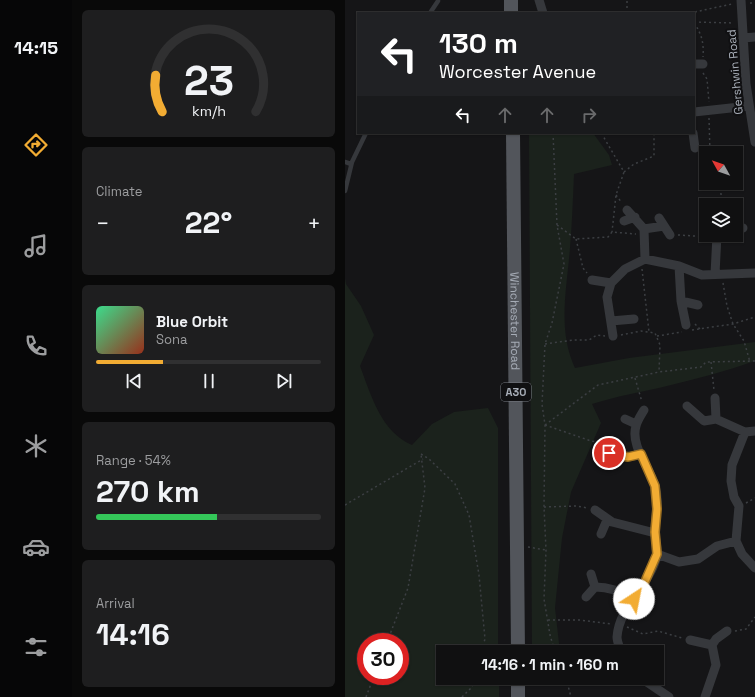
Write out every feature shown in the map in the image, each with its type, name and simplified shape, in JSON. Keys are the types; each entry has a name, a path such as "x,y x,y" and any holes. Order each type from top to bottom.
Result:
{"main road":[{"path":"511,0 511,12"},
{"name":"Winchester Road","path":"513,134 518,645"},
{"path":"518,685 518,697"}],"street":[{"path":"539,0 543,12"},
{"name":"Gershwin Road","path":"746,1 743,38 749,106 755,142"},
{"path":"743,38 755,38"},
{"path":"695,112 749,106"},
{"path":"693,134 695,148"},
{"path":"627,210 635,217 644,232 643,260"},
{"path":"624,221 635,217"},
{"path":"644,232 661,222 670,235"},
{"path":"717,242 719,275"},
{"path":"613,336 607,297 611,283 625,269 643,260 679,266 702,275 755,274"},
{"path":"679,266 681,301 686,324"},
{"path":"592,280 611,283"},
{"path":"681,301 698,305"},
{"path":"611,321 634,319"},
{"path":"715,398 717,419"},
{"path":"687,406 704,421 717,419 745,432 755,431"},
{"path":"619,645 617,638 628,606 643,586 657,554 655,532 657,509 655,486 641,454 636,436 637,424 644,410"},
{"path":"625,419 637,424"},
{"path":"745,432 732,465 731,481 734,497 739,506 737,541 742,554 755,568"},
{"path":"608,449 628,457 641,454"},
{"path":"595,510 607,520 655,532"},
{"path":"601,534 607,520"},
{"path":"657,554 679,562 698,558 717,546 737,541"},
{"path":"591,574 595,587"},
{"path":"595,587 607,587 622,591 634,599"},
{"path":"587,597 595,587"},
{"path":"712,645 727,631"},
{"path":"690,640 712,645"},
{"path":"705,697 717,665 712,645"},
{"path":"651,685 666,696"}],"lane":[{"path":"431,0 439,1 431,12"},
{"path":"345,191 351,164 366,134"},
{"path":"345,162 351,164"}],"path":[{"path":"627,0 627,12"},
{"path":"746,1 755,2"},
{"path":"695,12 732,4"},
{"path":"695,22 736,24"},
{"path":"709,111 710,146"},
{"path":"553,134 557,225 564,264 552,323 545,344 542,404 545,425 544,507 546,550 544,599 553,645"},
{"path":"603,134 624,172"},
{"path":"557,225 576,239 608,237 612,232 616,195 624,172 634,164 654,156 654,134"},
{"path":"616,195 627,210"},
{"path":"612,232 644,232"},
{"path":"670,235 695,236 699,238"},
{"path":"576,239 583,268 592,280"},
{"path":"643,260 649,332"},
{"path":"719,275 733,324 744,341 750,362"},
{"path":"657,336 733,324 755,317"},
{"path":"545,344 573,340 589,340 597,335 613,336 641,331 655,333 660,345 659,372"},
{"path":"545,425 598,385 659,372 701,367 706,362 755,361"},
{"path":"711,362 715,398"},
{"path":"635,378 644,410"},
{"path":"545,425 591,441 608,449"},
{"path":"390,633 408,588 425,488 423,459 421,454 429,458 455,484 469,515 479,575 485,639 483,645"},
{"path":"345,505 423,459"},
{"path":"544,507 576,506 595,510"},
{"path":"517,545 546,550"},
{"path":"727,631 746,629 755,617"},
{"path":"366,697 371,685"},
{"path":"461,697 465,696 473,685"},
{"path":"568,685 571,697"}],"shaded area":[{"path":"529,134 594,134 609,155 612,165 574,174 565,324 569,354 575,368 629,358 755,342 755,361 700,378 592,404 601,423 571,492 562,538 555,608 559,645 532,645"},
{"path":"345,278 346,284 361,306 374,335 360,366 373,400 385,422 392,431 401,439 412,445 432,424 454,412 488,408 498,428 498,645 436,645 436,685 499,685 499,697 345,697"}],"route":[{"path":"609,453 628,457 641,454 655,486 657,498 655,532 657,554 652,569 634,599"}]}
